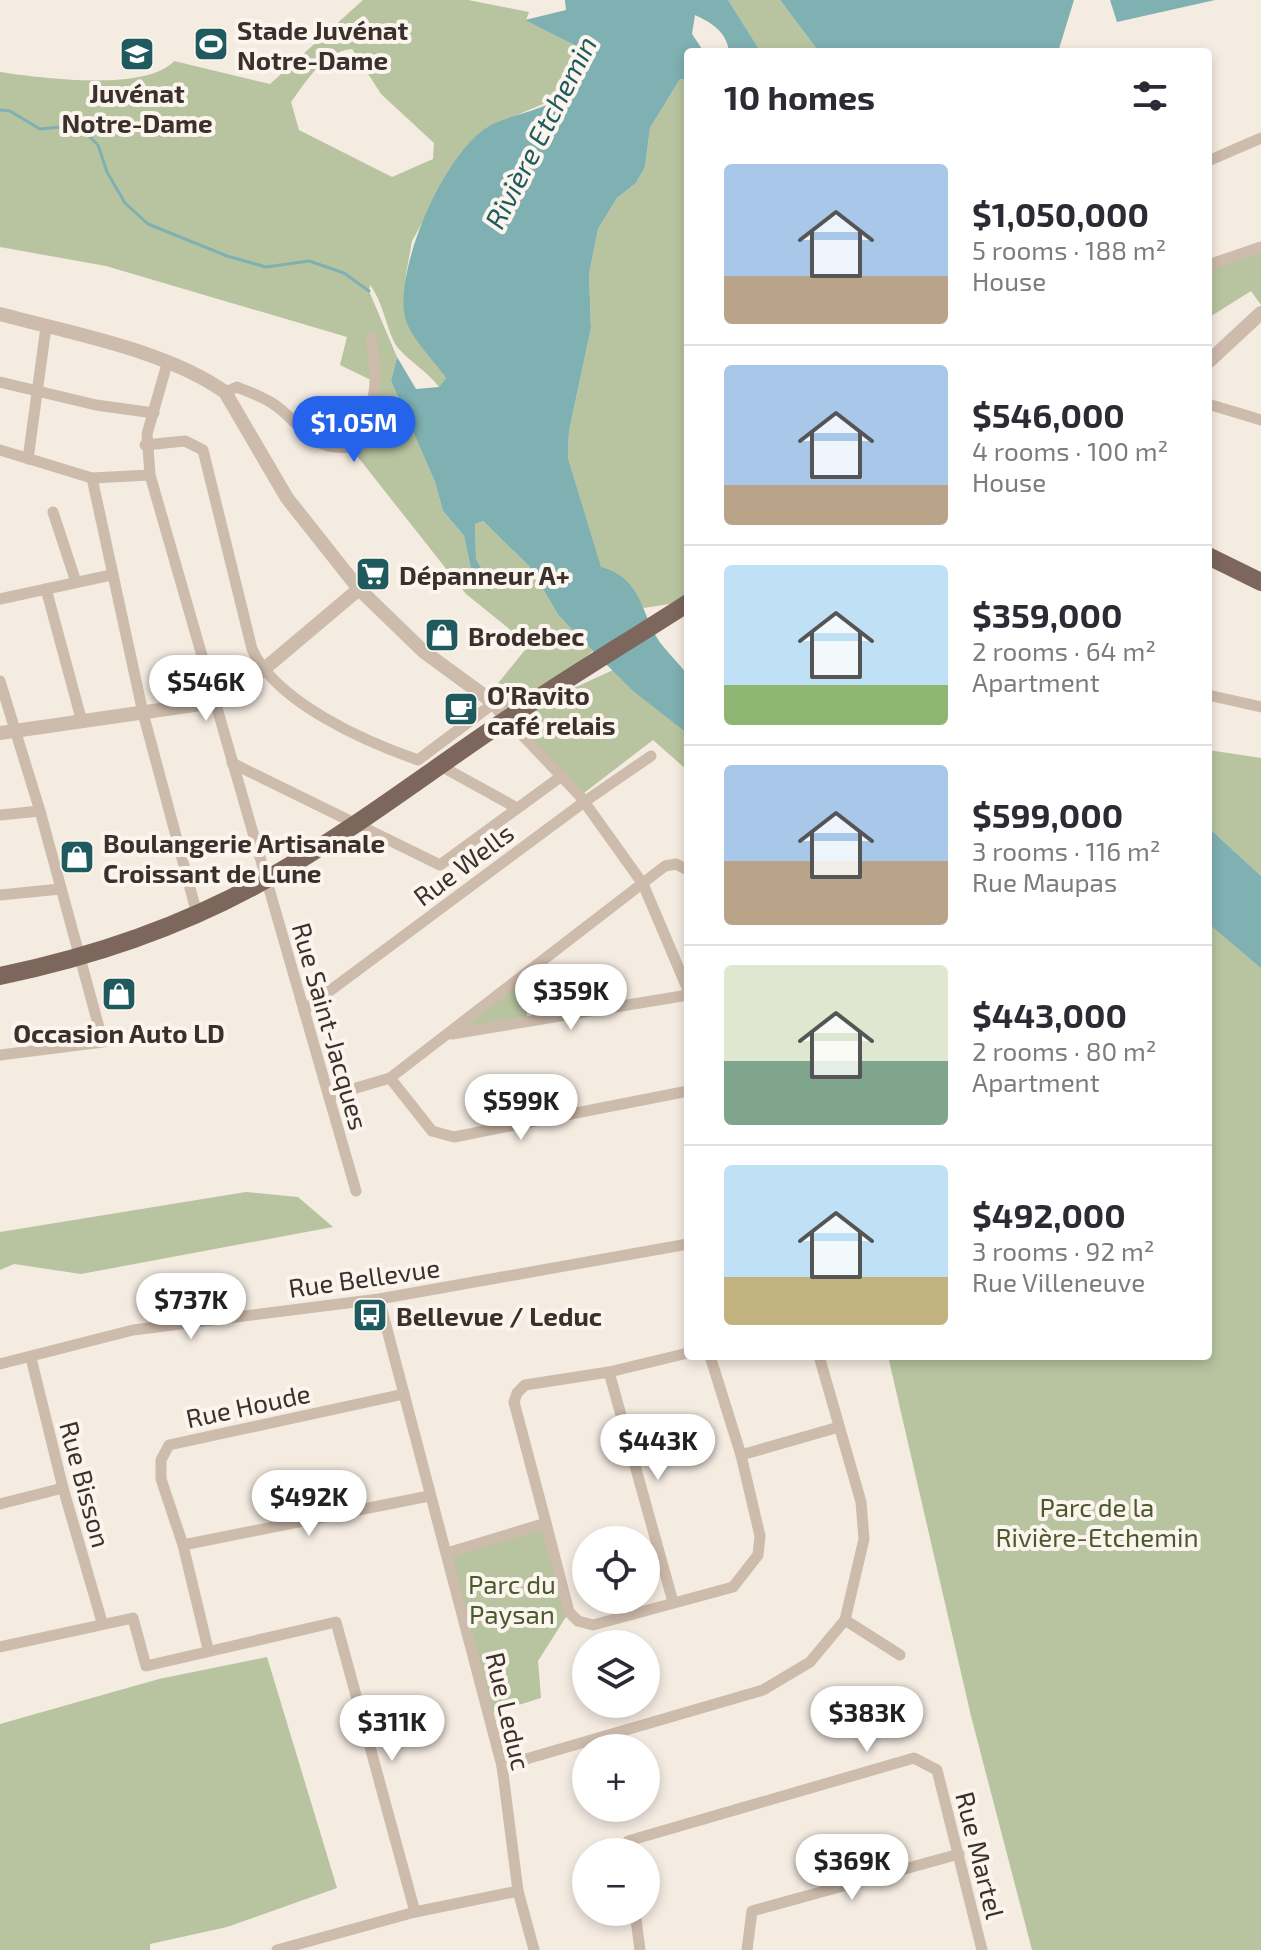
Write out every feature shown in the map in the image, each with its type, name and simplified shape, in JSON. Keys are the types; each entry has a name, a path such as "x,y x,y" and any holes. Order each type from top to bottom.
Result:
{"main road":[{"path":"1212,558 1261,582"},
{"path":"0,976 80,956 197,914 266,880 360,822 507,719 684,606"}],"street":[{"path":"1212,159 1261,138"},
{"path":"1212,264 1261,247"},
{"path":"1212,358 1261,313"},
{"path":"0,314 167,364 209,381 225,392 287,498 359,589 423,651 494,703 563,775 584,802 643,884 684,983"},
{"path":"28,459 34,393 46,327"},
{"path":"225,392 237,387 256,395 273,404 313,441 332,449 350,447 371,411 378,383 371,338"},
{"name":"Rue Saint-Jacques","path":"167,364 145,445 150,475 356,1191"},
{"path":"0,382 34,393 154,413"},
{"path":"1212,405 1261,420"},
{"path":"145,445 185,441 203,450 252,649 263,670 298,704 418,760 494,703"},
{"path":"0,450 92,478 150,475"},
{"path":"92,478 143,713 197,914"},
{"path":"53,512 76,582"},
{"path":"0,599 111,575"},
{"path":"46,589 82,722"},
{"path":"8,732 215,702 263,670 359,589"},
{"path":"0,681 8,732 40,811 103,1042 0,1055"},
{"path":"1212,696 1261,707"},
{"name":"Rue Wells","path":"304,1010 584,802 651,756"},
{"path":"232,763 360,822 440,865 563,775"},
{"path":"439,765 517,808"},
{"path":"0,815 40,811"},
{"path":"329,1096 390,1078 665,866 676,864 684,868"},
{"path":"0,895 60,889"},
{"path":"448,1035 684,994"},
{"path":"390,1078 432,1131 454,1137 684,1092"},
{"name":"Rue Bellevue","path":"0,1364 133,1330 379,1299 684,1245"},
{"name":"Rue Leduc","path":"379,1299 502,1766 518,1891 534,1950"},
{"path":"684,1354 609,1372 525,1385 517,1393 514,1402 569,1612 578,1621 593,1625 733,1587 758,1555 760,1536 741,1455 711,1360"},
{"name":"Rue Bisson","path":"31,1358 63,1488 102,1622"},
{"path":"502,1766 763,1690 810,1662 845,1620 864,1539 861,1502 820,1360"},
{"path":"609,1372 673,1602"},
{"name":"Rue Houde","path":"208,1649 183,1545 161,1479 161,1460 169,1445 404,1394"},
{"path":"741,1455 839,1427"},
{"path":"0,1504 63,1488"},
{"path":"183,1545 429,1496"},
{"path":"447,1553 546,1523"},
{"path":"0,1647 102,1622 133,1618 146,1666 208,1649 336,1622 415,1912"},
{"path":"845,1620 900,1655"},
{"name":"Rue Martel","path":"638,1838 914,1758 937,1770 982,1950"},
{"path":"747,1950 752,1911 959,1854"},
{"path":"277,1950 309,1947 415,1912 518,1891"},
{"path":"637,1926 640,1950"}],"green space":[{"path":"363,0 468,0 529,12 526,20 586,51 562,96 486,128 462,152 412,241 404,314 446,378 439,387 398,348 370,285 369,291 397,357 391,381 435,482 443,511 464,536 471,569 490,583 476,559 475,524 483,521 529,566 559,616 593,651 511,717 613,670 684,711 684,767 653,740 580,796 487,697 529,645 466,594 350,447 377,383 340,365 347,337 106,266 0,247 0,72 65,79 117,80 160,71 174,61 270,84","holes":["352,49 381,94 434,143 433,159 392,177 299,130 291,102 324,61"]},
{"path":"728,0 780,0 816,48 758,48"},
{"path":"680,79 684,80 684,602 644,608 601,568 568,458 569,431 591,328 589,274 598,229 617,198 636,183 645,167 650,128"},
{"path":"1261,247 1261,305 1251,291 1212,315 1212,264"},
{"path":"1212,751 1261,758 1261,876 1212,831"},
{"name":"Parc de la Rivière-Etchemin","path":"1212,874 1261,914 1261,1950 1032,1950 971,1716 889,1360 1212,1360"},
{"path":"527,974 527,1022 448,1035"},
{"path":"246,1192 298,1197 333,1227 81,1274 14,1264 0,1270 0,1232"},
{"name":"Parc du Paysan","path":"546,1523 569,1612 538,1661 541,1698 489,1714 447,1553"},
{"path":"267,1657 337,1888 227,1927 150,1944 150,1950 0,1950 0,1724 159,1679"}],"water":[{"name":"Rivière Etchemin","path":"565,0 728,0 758,48 728,48 718,29 695,15 692,34 701,48 684,48 684,80 680,79 650,128 645,167 636,183 617,198 598,229 589,274 591,328 569,431 568,458 601,567 626,580 662,645 684,670 684,731 632,690 559,616 529,566 483,521 475,524 476,559 490,583 490,591 481,587 471,569 464,536 443,511 435,482 391,381 397,357 416,389 439,387 446,378 415,338 404,312 408,266 416,239 440,186 470,142 494,123 557,100 570,84 586,51 525,20 566,10"},
{"path":"780,0 1074,0 1059,48 816,48"},
{"path":"1110,0 1215,0 1117,22"},
{"path":"1212,831 1261,876 1261,968 1212,926"}],"waterway":[{"path":"0,110 10,111 40,129 70,126 87,134 98,145 107,172 125,203 148,224 227,256 266,267 309,261 344,273 369,291"}],"place":[{"name":"Stade Juvénat Notre-Dame","path":"211,44"},
{"name":"Juvénat Notre-Dame","path":"137,54"},
{"name":"Dépanneur A+","path":"373,574"},
{"name":"Brodebec","path":"442,635"},
{"name":"O'Ravito café relais","path":"461,709"},
{"name":"Boulangerie Artisanale Croissant de Lune","path":"77,857"},
{"name":"Occasion Auto LD","path":"119,994"},
{"name":"Bellevue / Leduc","path":"370,1315"}]}
